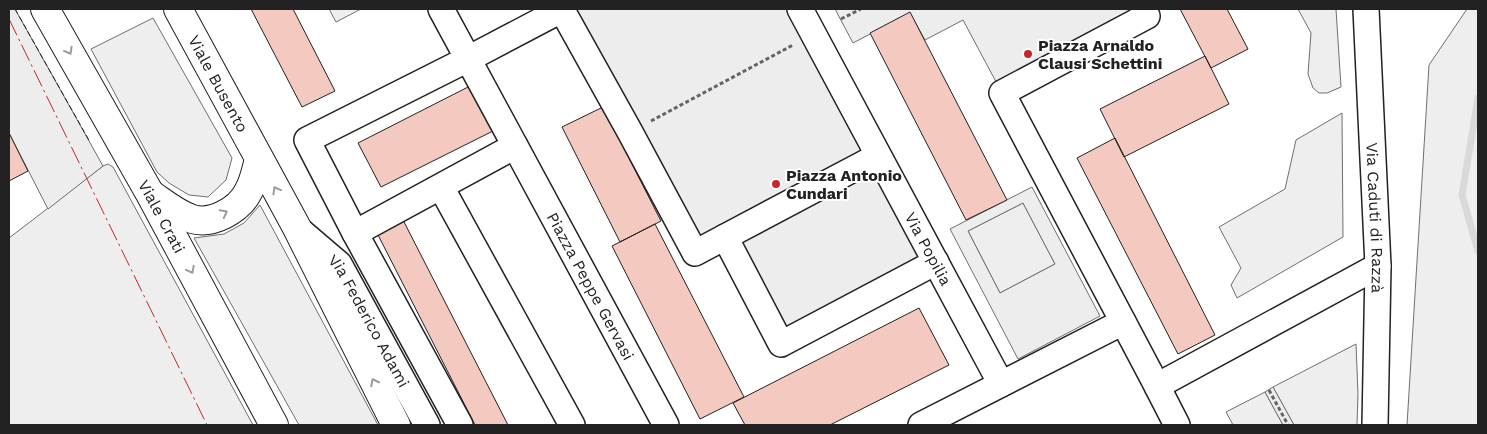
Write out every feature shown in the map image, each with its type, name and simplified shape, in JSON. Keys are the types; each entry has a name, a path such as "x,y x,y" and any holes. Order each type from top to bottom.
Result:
{"main road":[{"name":"Viale Crati","path":"45,9 149,192 274,425"},
{"name":"Viale Busento","path":"178,9 259,159"},
{"path":"149,192 176,212 194,220 219,217 236,207 248,193 255,178 259,159"},
{"name":"Via Federico Adami","path":"259,159 296,226 396,425"}],"street":[{"name":"Piazza Peppe Gervasi","path":"441,9 666,425"},
{"path":"460,425 307,140 563,9 695,253 878,156"},
{"name":"Via Popilia","path":"800,9 1001,384"},
{"path":"1143,9 1146,16 1002,93 1177,425"},
{"name":"Via Caduti di Razzà","path":"1366,9 1378,266 1374,425"},
{"path":"355,232 515,146"},
{"path":"441,187 572,425"},
{"name":"Via Federico Adami","path":"296,226 339,264 427,425"},
{"path":"725,237 781,344 936,262"},
{"path":"1157,386 1378,266"},
{"path":"932,423 1001,384 1123,322"}],"path":[{"path":"841,20 861,9"},
{"path":"630,132 794,44"},
{"path":"1269,390 1288,425"}],"shaded area":[{"path":"9,9 15,9 103,166 48,209 9,133"},
{"path":"329,9 361,9 336,22"},
{"name":"Piazza Antonio Cundari","path":"564,9 798,9 936,262 781,344 725,237 695,253"},
{"name":"Piazza Arnaldo Clausi Schettini","path":"835,9 1143,9 1002,93 963,20 925,40 910,13 853,43"},
{"path":"1298,9 1336,9 1341,87 1327,93 1319,93 1313,88 1308,74 1311,33"},
{"path":"1467,9 1478,9 1478,425 1407,425 1429,65"},
{"path":"153,18 232,158 226,180 208,197 189,195 169,183 157,172 91,49"},
{"path":"1342,113 1343,237 1237,298 1231,285 1241,268 1219,227 1285,189 1296,140"},
{"path":"108,164 113,167 253,425 9,425 9,238"},
{"path":"1032,187 1100,316 1018,359 950,229","holes":["1023,203 1055,264 1000,293 968,231"]},
{"path":"1023,203 1055,264 1000,293 968,231"},
{"path":"260,205 378,425 299,425 194,238 224,234 244,223"},
{"path":"1356,344 1357,425 1294,425 1273,387"},
{"path":"1273,387 1294,425 1283,425 1265,392"},
{"path":"1265,392 1283,425 1233,425 1226,412"}],"building":[{"path":"251,9 293,9 335,91 302,107"},
{"path":"1180,9 1227,9 1248,49 1211,68"},
{"path":"910,12 1007,200 966,220 870,33"},
{"path":"1205,56 1229,104 1124,157 1100,109"},
{"path":"470,86 493,131 381,187 358,143"},
{"path":"603,107 661,221 620,242 562,127"},
{"path":"9,133 28,171 9,181"},
{"path":"1115,138 1215,335 1178,354 1077,158"},
{"path":"403,220 508,425 475,425 377,233"},
{"path":"655,224 744,397 700,419 612,246"},
{"path":"919,308 949,365 830,425 745,425 733,403"}],"waterway":[{"path":"1478,98 1462,195 1478,251"}],"fence":[{"path":"15,9 90,142"}],"power":[{"path":"9,19 207,425"}],"place":[{"name":"Piazza Arnaldo Clausi Schettini","path":"1028,54"},
{"name":"Piazza Antonio Cundari","path":"776,184"}]}
